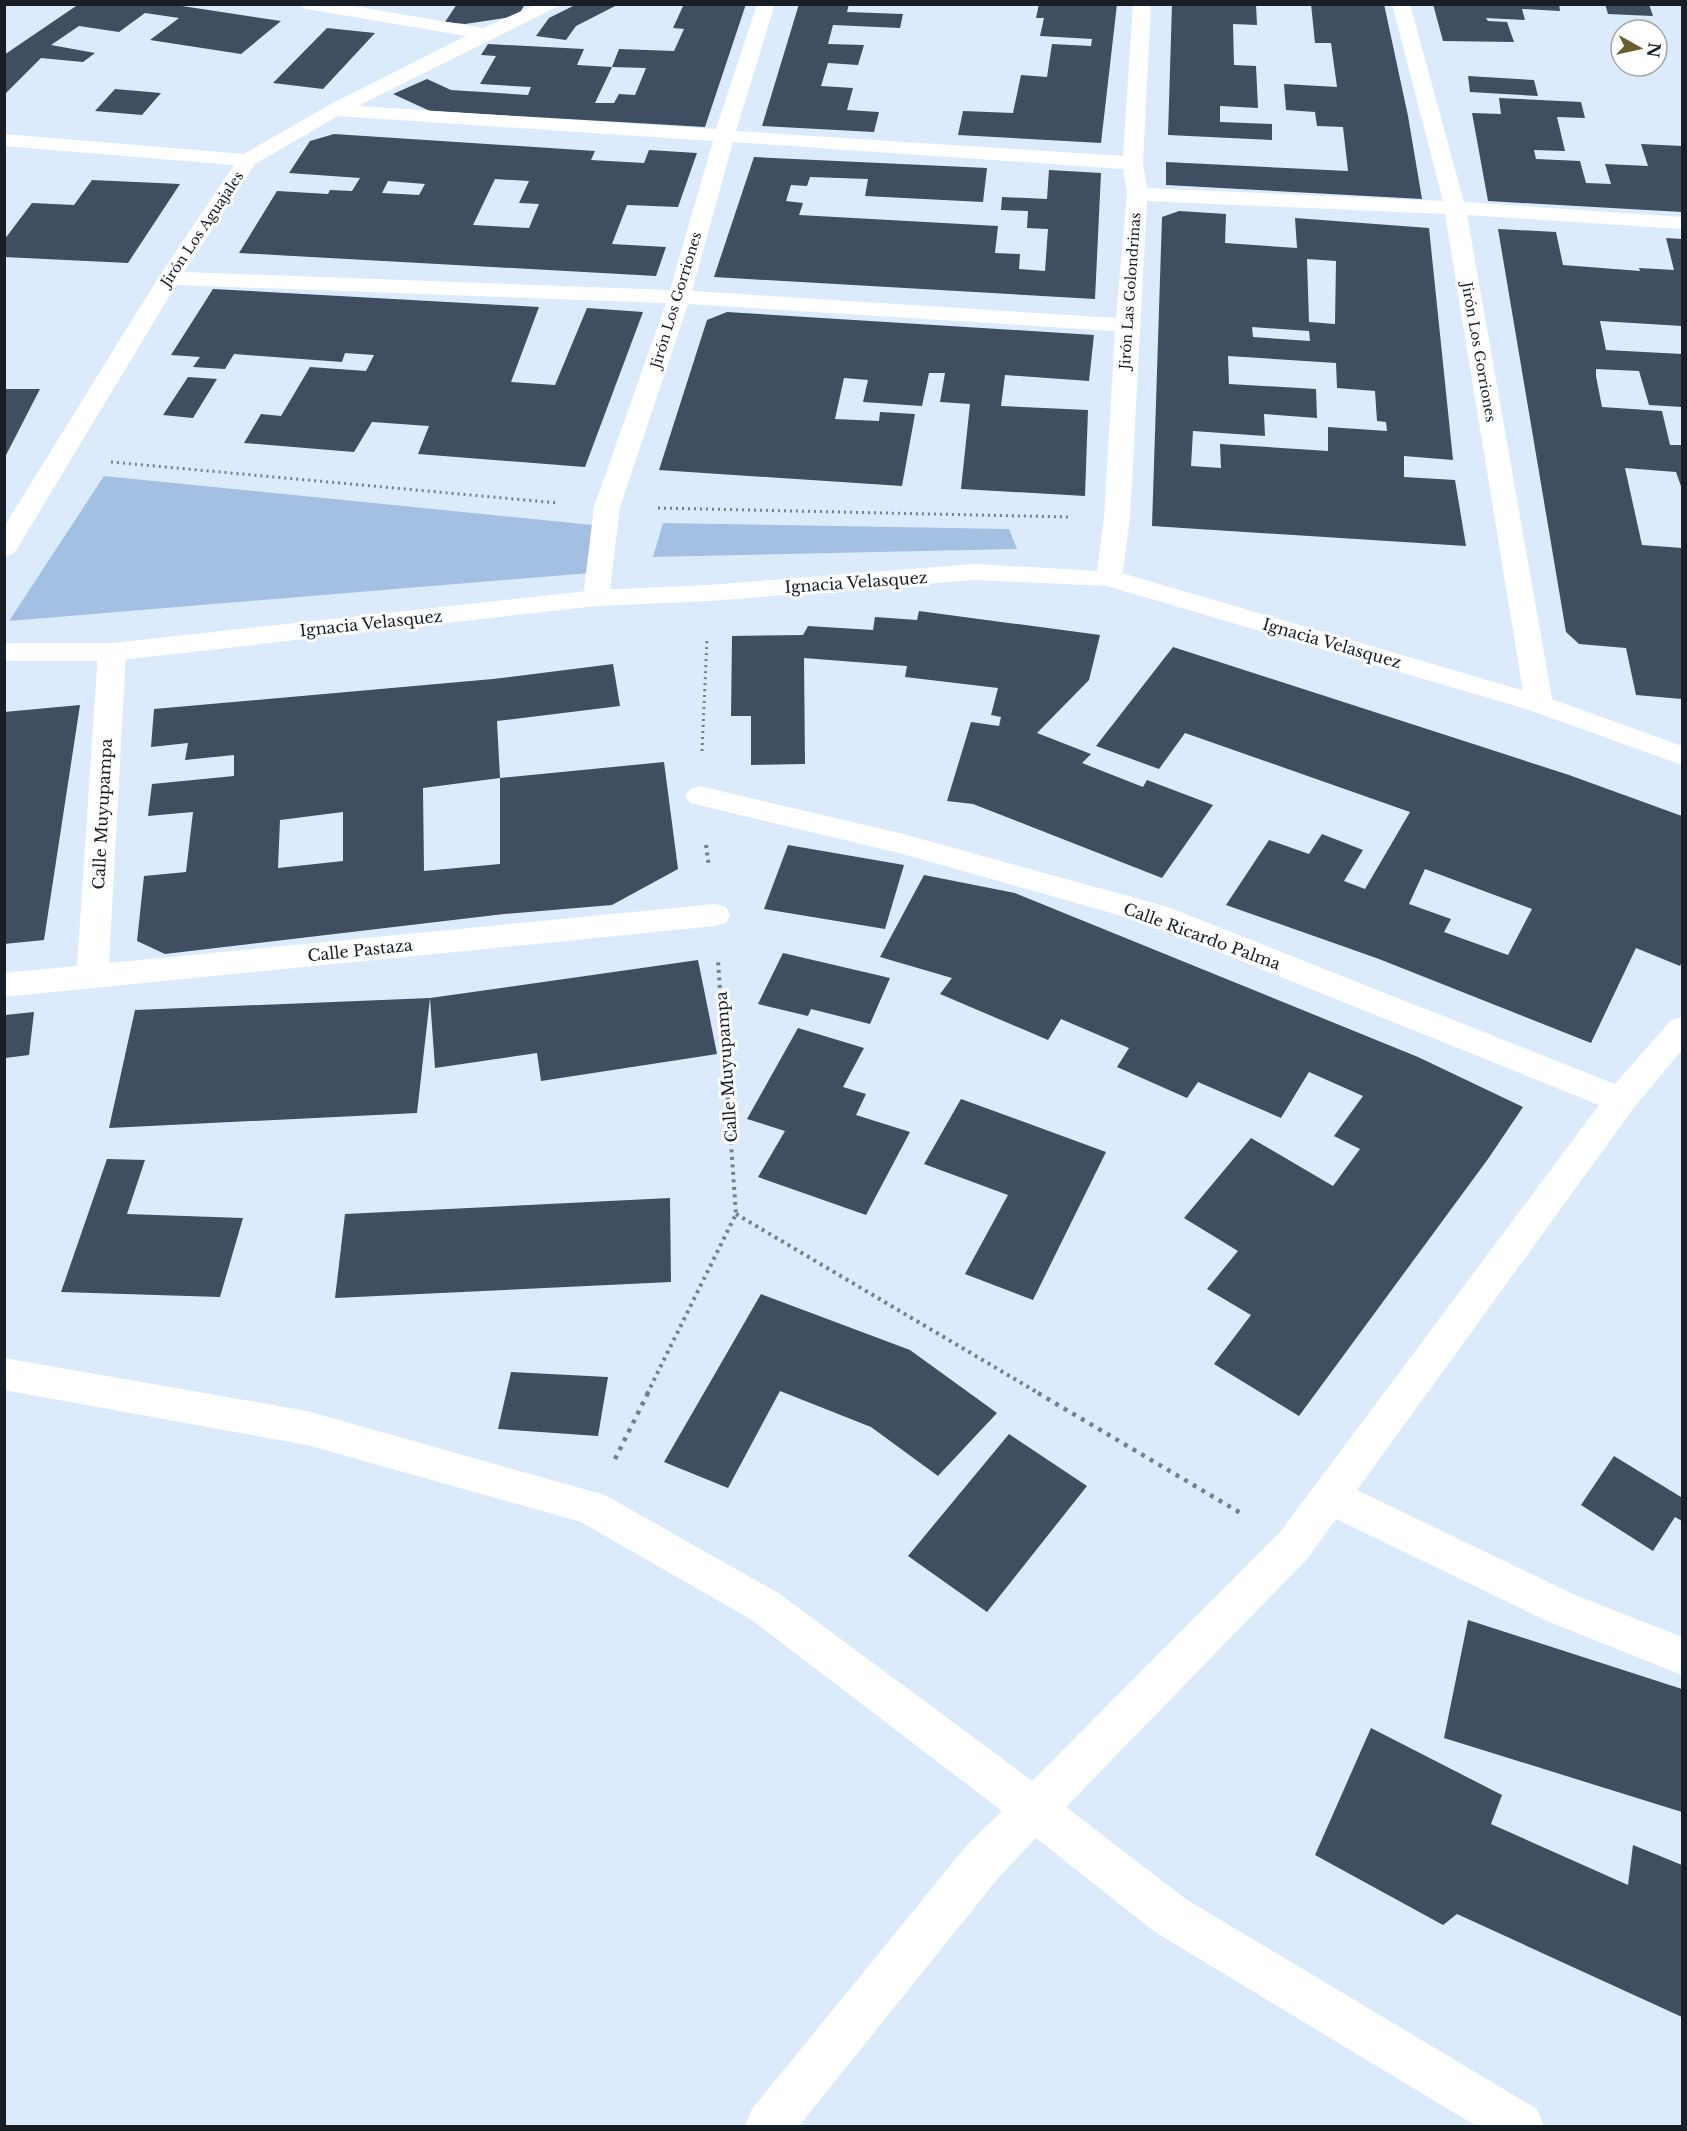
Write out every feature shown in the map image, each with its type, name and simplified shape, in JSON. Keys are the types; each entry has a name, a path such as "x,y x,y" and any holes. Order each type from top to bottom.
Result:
{"street":[{"path":"306,4 485,34"},
{"name":"Jirón Los Gorriones","path":"596,598 607,507 679,297 724,137 766,4"},
{"name":"Jirón Las Golondrinas","path":"1109,578 1117,518 1127,325 1137,194 1133,163 1142,4"},
{"name":"Jirón Los Gorriones","path":"1401,4 1455,208 1539,704"},
{"name":"Jirón Los Aguajales","path":"4,549 168,278 248,160 334,110 485,34 546,7"},
{"path":"334,110 1133,163"},
{"path":"4,140 248,160"},
{"path":"1137,194 1455,208 1683,223"},
{"path":"168,278 679,297 1127,325"},
{"name":"Ignacia Velasquez","path":"4,652 112,652 596,598 709,593 975,573 1109,578 1539,704 1683,756"},
{"name":"Calle Muyupampa","path":"92,977 112,652"},
{"name":"Calle Ricardo Palma","path":"700,796 903,844 1157,915 1621,1100"},
{"name":"Calle Pastaza","path":"4,985 715,915"},
{"path":"769,2127 983,1861 1287,1551 1621,1100 1683,1029"},
{"path":"4,1374 307,1428 591,1507 766,1606 940,1736 1171,1916 1520,2127"},
{"path":"1329,1496 1560,1608 1683,1656"}],"path":[{"name":"Calle Muyupampa","path":"709,593 700,796 715,915 736,1214"},
{"path":"591,1507 736,1214 1287,1551"}],"shaded area":[{"path":"104,476 603,526 602,572 9,621"},
{"path":"663,523 1009,529 1017,549 653,557"}],"building":[{"path":"79,4 169,4 281,21 241,54 150,40 179,18 145,13 119,32 79,26 51,45 95,53 83,62 41,58 4,95 4,55"},
{"path":"457,4 525,4 518,16 465,24 445,22"},
{"path":"577,4 619,4 576,26 566,40 536,36 549,18"},
{"path":"684,4 746,4 705,127 430,111 393,94 427,79 451,90 528,95 531,87 480,84 496,56 481,55 488,44 584,49 577,65 612,67 619,49 674,51 684,29 673,28","holes":["612,67 646,68 635,95 619,94 614,103 595,103"]},
{"path":"799,4 849,4 847,12 903,14 900,28 833,25 828,44 864,45 858,65 828,63 821,86 853,88 847,110 879,112 874,132 762,126"},
{"path":"1039,4 1117,4 1101,143 958,135 963,111 1013,113 1021,75 1047,77 1052,44 1091,46 1092,39 1040,36 1044,18 1036,18"},
{"path":"1172,4 1256,4 1257,25 1233,24 1234,65 1256,66 1258,108 1220,106 1220,122 1272,124 1272,140 1168,135"},
{"path":"1311,4 1384,4 1408,116 1422,199 1166,185 1166,162 1348,171 1343,127 1317,126 1315,112 1286,110 1284,84 1337,87 1331,43 1315,43"},
{"path":"1433,4 1559,4 1560,11 1522,9 1525,20 1486,18 1488,21 1507,22 1514,42 1443,41"},
{"path":"1605,4 1649,4 1653,16 1608,14"},
{"path":"327,28 375,33 323,89 273,83"},
{"path":"1468,76 1534,80 1538,96 1470,92"},
{"path":"115,89 161,93 142,115 95,111"},
{"path":"1499,98 1581,102 1585,118 1557,117 1565,151 1534,150 1536,159 1580,161 1586,183 1611,184 1605,164 1648,166 1641,144 1682,146 1682,212 1488,201 1472,113 1501,114"},
{"path":"334,134 595,151 591,160 644,163 649,150 697,153 678,207 627,205 612,244 666,247 656,276 239,253 277,191 328,194 330,190 352,191 360,178 289,173 310,141","holes":["495,179 529,181 519,203 539,204 529,228 473,225","388,181 425,184 419,195 382,193"]},
{"path":"754,157 987,168 983,202 865,196 868,179 810,177 807,186 791,185 786,201 803,203 799,215 998,226 995,253 1020,254 1019,269 1045,271 1048,229 1027,228 1028,211 1001,210 1002,197 1047,199 1049,170 1101,173 1095,299 714,277"},
{"path":"92,180 180,184 128,263 4,257 4,240 32,203 74,205"},
{"path":"1179,211 1226,214 1225,243 1297,248 1295,218 1429,228 1453,460 1404,456 1404,477 1455,480 1466,546 1152,526 1162,217","holes":["1307,259 1336,261 1335,324 1309,322","1252,327 1309,331 1310,341 1253,337","1228,356 1336,363 1337,388 1375,391 1377,421 1386,422 1387,431 1328,427 1328,451 1220,444 1221,468 1191,466 1193,431 1265,436 1264,414 1317,418 1316,389 1229,384"]},
{"path":"1498,229 1556,232 1563,265 1640,271 1639,268 1674,270 1666,238 1682,239 1682,326 1600,321 1606,350 1682,354 1682,407 1649,405 1639,371 1596,369 1596,376 1602,407 1662,411 1670,445 1682,445 1682,489 1676,472 1625,468 1642,545 1682,548 1682,699 1636,695 1626,648 1579,644 1566,632"},
{"path":"213,289 539,307 511,382 555,385 587,308 643,312 585,467 418,454 429,426 372,422 354,452 244,443 261,414 281,416 310,367 366,371 374,355 345,353 342,362 234,354 225,369 193,367 200,357 171,355"},
{"path":"727,312 1094,335 1089,381 1005,375 1001,406 1088,410 1085,496 961,489 970,404 940,402 945,373 929,373 922,406 863,402 868,380 844,378 835,419 879,421 880,412 915,414 902,486 659,470 707,320"},
{"path":"188,377 217,379 193,418 163,415"},
{"path":"4,389 40,389 4,459"},
{"path":"919,611 1100,635 1089,680 1037,733 1091,754 1082,763 1143,787 1147,780 1213,805 1162,878 973,804 947,801 971,722 999,726 1001,717 991,715 998,688 905,677 907,666 804,658 805,764 751,765 751,716 731,716 732,636 803,635 808,626 873,630 875,617 917,620"},
{"path":"1173,647 1569,775 1682,816 1682,961 1680,966 1636,948 1591,1043 1379,959 1226,905 1269,840 1309,854 1322,834 1363,850 1344,881 1365,889 1410,812 1185,733 1159,769 1096,746","holes":["1425,869 1532,909 1508,955 1444,932 1451,919 1409,904"]},
{"path":"613,664 620,706 497,721 500,778 664,762 678,869 612,905 504,914 165,954 137,941 144,876 186,872 193,812 148,816 152,784 234,776 234,755 185,760 188,743 151,747 154,709 493,679","holes":["500,778 500,864 424,871 423,788","343,812 343,861 278,868 280,820"]},
{"path":"80,705 44,940 4,944 4,712"},
{"path":"788,845 904,865 885,929 764,909"},
{"path":"924,875 1015,893 1418,1057 1523,1107 1488,1159 1299,1416 1214,1364 1251,1315 1207,1289 1238,1251 1184,1218 1251,1138 1333,1186 1360,1149 1334,1136 1363,1096 1309,1072 1281,1118 1198,1082 1187,1098 1117,1067 1129,1048 1061,1019 1048,1040 940,994 952,978 880,957"},
{"path":"783,953 890,978 870,1024 811,1009 808,1016 758,1004"},
{"path":"698,960 717,1054 541,1081 537,1053 435,1068 430,998"},
{"path":"430,998 417,1113 109,1128 135,1010"},
{"path":"34,1012 29,1055 5,1058 5,1015"},
{"path":"798,1028 864,1048 843,1087 866,1094 856,1115 910,1132 866,1215 758,1177 785,1131 747,1119"},
{"path":"961,1099 1106,1152 1033,1300 965,1274 1008,1195 924,1164"},
{"path":"107,1159 145,1160 127,1214 243,1218 220,1297 61,1292"},
{"path":"670,1198 671,1282 335,1298 345,1214"},
{"path":"761,1294 910,1350 997,1413 938,1476 871,1427 780,1391 728,1488 664,1462"},
{"path":"511,1372 608,1377 598,1436 498,1429"},
{"path":"1009,1434 1087,1486 987,1612 908,1556"},
{"path":"1614,1456 1681,1497 1682,1494 1682,1521 1675,1517 1653,1551 1581,1505"},
{"path":"1468,1620 1682,1689 1682,1812 1444,1738"},
{"path":"1371,1728 1502,1795 1491,1824 1628,1885 1633,1845 1682,1865 1682,2017 1457,1914 1443,1925 1315,1855"}]}
